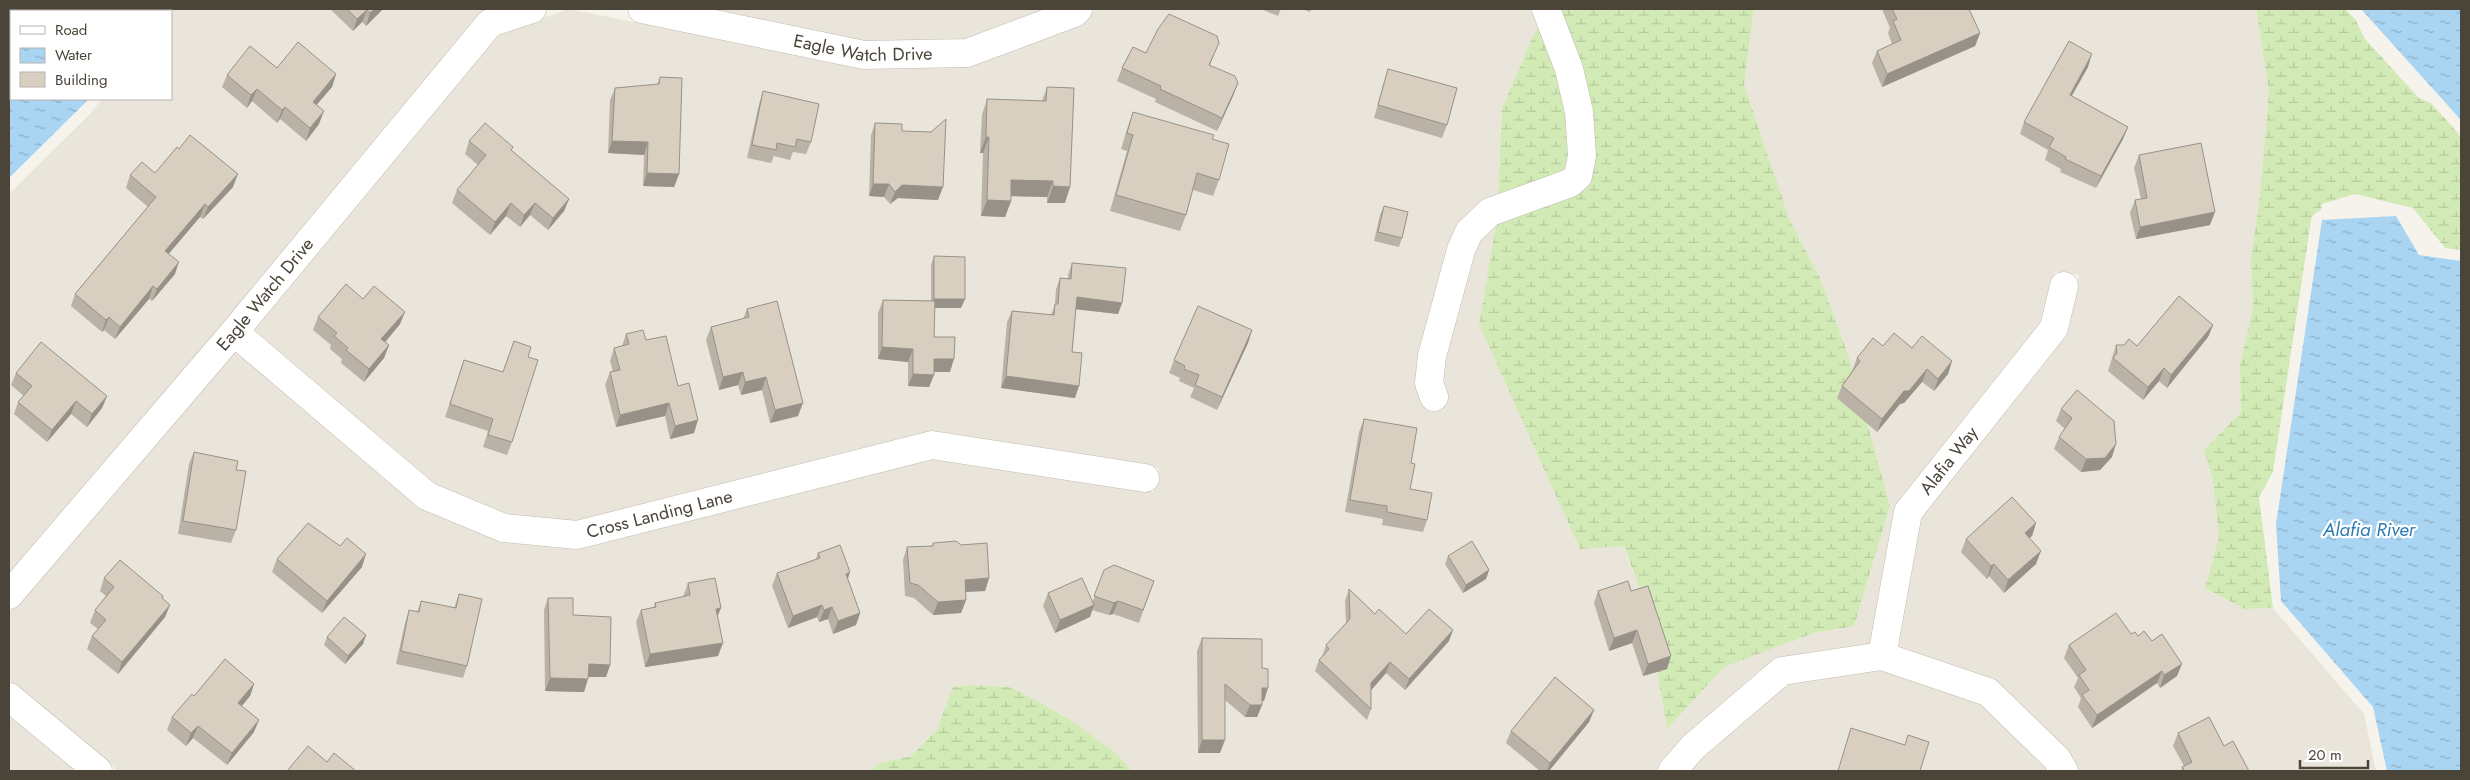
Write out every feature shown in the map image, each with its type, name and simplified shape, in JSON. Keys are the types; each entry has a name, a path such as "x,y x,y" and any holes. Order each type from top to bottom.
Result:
{"street":[{"name":"Eagle Watch Drive","path":"9,595 234,332 490,23 532,9"},
{"name":"Eagle Watch Drive","path":"642,9 864,55 968,53 1074,13 1078,9"},
{"path":"1434,396 1430,382 1432,356 1461,250 1469,232 1490,212 1564,185 1578,176 1582,156 1579,112 1569,70 1546,9"},
{"name":"Alafia Way","path":"1882,656 1908,512 2054,328 2064,286"},
{"name":"Cross Landing Lane","path":"234,332 427,496 504,528 577,535 932,445 1145,478"},
{"path":"1672,771 1692,747 1782,671 1882,656 1988,692 2057,759 2064,771"},
{"path":"9,697 98,771"}],"shaded area":[{"path":"494,9 9,577 9,194 90,114 101,100 172,100 172,10 148,10"},
{"path":"569,9 864,68 1082,22 1096,9 1551,9 1533,36 1502,108 1497,219 1479,324 1623,545 1645,603 1667,729 1723,667 1814,633 1854,626 1890,506 1850,360 1820,278 1789,218 1744,84 1754,9 2256,9 2269,92 2260,193 2251,260 2253,307 2240,365 2241,412 2204,450 2213,481 2219,537 2205,588 2245,609 2273,608 2364,714 2376,771 2079,771 2068,752 1896,647 1919,516 2066,330 2079,275 2055,272 2043,323 1899,505 1872,645 1782,659 1684,739 1656,771 1132,771 1117,754 1077,724 1041,703 1010,687 972,685 953,687 937,730 911,756 880,763 870,771 118,771 9,680 9,613 234,349 502,541 931,458 1153,492 1159,468 935,432 577,523 508,516 434,485 251,329 496,34"},
{"path":"705,9 1050,9 967,40 867,43"},
{"path":"1880,669 1981,704 2049,771 1687,771 1701,756 1786,683"},
{"path":"9,714 77,771 9,771"}],"green space":[{"path":"1551,9 1754,9 1744,84 1789,218 1820,278 1850,360 1890,506 1854,626 1814,633 1724,667 1667,729 1645,603 1624,546 1580,549 1479,324 1497,219 1502,108 1533,36"},
{"path":"2256,9 2345,9 2355,19 2365,39 2419,98 2431,103 2458,133 2461,138 2461,250 2445,248 2413,208 2355,194 2322,204 2321,210 2314,214 2311,220 2273,472 2259,497 2273,608 2245,609 2205,588 2219,537 2213,481 2204,450 2241,412 2240,365 2253,307 2251,260 2260,193 2269,92"},
{"path":"972,685 1010,687 1041,703 1077,724 1117,754 1132,771 870,771 880,763 911,756 937,730 953,687"}],"water":[{"path":"9,9 137,9 10,10 10,100 88,100 9,178"},
{"path":"2361,9 2461,9 2461,120"},
{"name":"Alafia River","path":"2396,216 2419,255 2461,261 2461,771 2387,771 2373,707 2281,601 2276,524 2322,220"}],"building":[{"path":"347,9 375,9 370,13 367,10 357,19"},
{"path":"1892,9 1969,9 1980,33 1887,74 1877,51 1901,40 1893,21 1897,19"},
{"path":"1169,14 1217,36 1219,43 1209,65 1235,76 1238,83 1222,118 1160,89 1161,86 1122,68 1133,47 1146,53 1158,29"},
{"path":"2069,41 2092,54 2070,95 2128,127 2101,176 2065,159 2066,157 2049,147 2054,138 2024,122"},
{"path":"298,42 336,74 313,102 324,111 310,128 285,107 282,110 257,89 251,95 227,75 250,46 277,68"},
{"path":"1388,69 1457,88 1447,125 1378,105"},
{"path":"660,77 682,78 679,174 647,173 648,142 612,141 615,88 659,84"},
{"path":"1047,87 1074,88 1070,187 1053,186 1053,181 1011,180 1011,201 987,200 989,137 986,137 987,99 1046,101"},
{"path":"763,91 819,104 811,142 797,139 795,147 777,143 776,150 752,145"},
{"path":"1133,112 1214,135 1212,139 1229,144 1219,180 1197,173 1186,215 1116,195 1133,135 1127,133"},
{"path":"946,119 943,187 902,185 895,192 889,184 873,184 875,123 902,124 902,131 931,132"},
{"path":"485,123 513,147 511,150 569,199 553,218 535,203 524,215 511,203 495,222 457,190 486,155 469,141"},
{"path":"190,135 238,174 208,207 205,204 165,251 179,262 157,289 153,286 120,327 109,317 106,320 75,294 156,197 130,175 142,162 155,173"},
{"path":"2201,143 2215,212 2140,227 2135,200 2147,198 2139,155"},
{"path":"1384,206 1408,212 1402,238 1378,232"},
{"path":"934,256 965,257 965,299 934,299"},
{"path":"1072,263 1126,268 1122,303 1077,297 1072,352 1082,353 1079,386 1006,376 1012,311 1054,315 1055,304 1058,304 1060,278 1071,279"},
{"path":"346,284 363,299 374,286 405,312 381,339 389,345 369,369 346,350 348,348 334,336 337,333 318,317"},
{"path":"2179,296 2213,325 2171,375 2164,368 2148,387 2113,358 2117,353 2116,345 2124,345 2129,339 2137,346"},
{"path":"883,300 935,301 934,337 955,337 954,359 934,359 934,375 913,374 913,349 882,347"},
{"path":"777,301 803,403 775,410 766,377 745,382 743,372 723,377 711,327 749,317 747,309"},
{"path":"1198,306 1252,330 1222,397 1195,385 1199,375 1184,369 1185,366 1174,360"},
{"path":"643,330 646,340 666,336 678,386 689,383 698,420 675,426 669,403 620,415 610,372 620,370 614,348 629,344 626,334"},
{"path":"1894,333 1912,348 1922,336 1952,361 1938,379 1927,369 1909,391 1904,391 1882,419 1842,386 1860,361 1857,358 1873,338 1883,346"},
{"path":"514,341 531,347 528,357 538,360 512,442 488,435 493,419 450,404 464,360 503,372"},
{"path":"41,342 107,396 92,414 76,401 52,430 18,402 32,386 16,373"},
{"path":"2077,390 2114,421 2116,444 2105,458 2086,459 2059,437 2072,418 2061,409"},
{"path":"1364,419 1417,428 1411,463 1415,464 1410,489 1432,493 1427,520 1387,512 1387,506 1350,500"},
{"path":"194,452 238,461 236,470 246,471 236,530 183,521"},
{"path":"2012,497 2036,523 2025,533 2041,551 2008,580 1994,564 1991,566 1966,539"},
{"path":"308,523 340,546 347,538 366,554 327,601 277,559"},
{"path":"956,541 961,545 987,543 989,578 965,580 966,600 938,602 918,585 910,583 907,547 933,546 933,543"},
{"path":"1472,541 1489,570 1466,585 1448,556"},
{"path":"840,545 850,572 846,574 860,613 838,621 832,607 824,610 822,605 793,616 777,573 820,558 818,553"},
{"path":"120,560 163,596 162,598 170,605 122,662 92,636 106,620 95,610 114,587 104,578"},
{"path":"1114,565 1154,581 1143,610 1118,601 1114,603 1094,596 1104,570"},
{"path":"715,578 721,608 716,609 723,643 650,654 641,610 656,607 655,603 690,595 688,583"},
{"path":"1082,578 1094,605 1060,620 1048,593"},
{"path":"1628,581 1631,591 1648,586 1671,656 1648,664 1637,630 1614,638 1598,591"},
{"path":"1349,589 1375,614 1379,609 1406,634 1429,609 1453,630 1409,679 1390,662 1371,683 1371,709 1319,660 1329,649 1326,645 1350,619"},
{"path":"459,594 482,599 467,666 401,651 409,610 419,612 421,601 456,608"},
{"path":"548,598 573,598 573,615 611,617 610,665 589,664 588,679 550,678"},
{"path":"2116,613 2131,634 2135,632 2138,636 2144,631 2152,641 2162,634 2182,664 2164,675 2162,671 2097,715 2082,695 2089,690 2079,675 2086,670 2069,645"},
{"path":"344,617 366,635 348,656 327,637"},
{"path":"1202,638 1262,639 1262,668 1268,669 1268,688 1262,688 1262,705 1250,705 1225,684 1225,740 1202,740"},
{"path":"225,659 254,684 238,703 259,720 232,753 198,726 191,733 172,717 192,694 194,696"},
{"path":"1555,677 1594,710 1550,763 1511,731"},
{"path":"2209,717 2224,746 2233,741 2249,771 2185,771 2182,767 2192,762 2178,733"},
{"path":"1851,728 1905,745 1908,735 1929,742 1920,771 1838,771"},
{"path":"308,746 327,762 334,753 356,771 287,771"}]}
